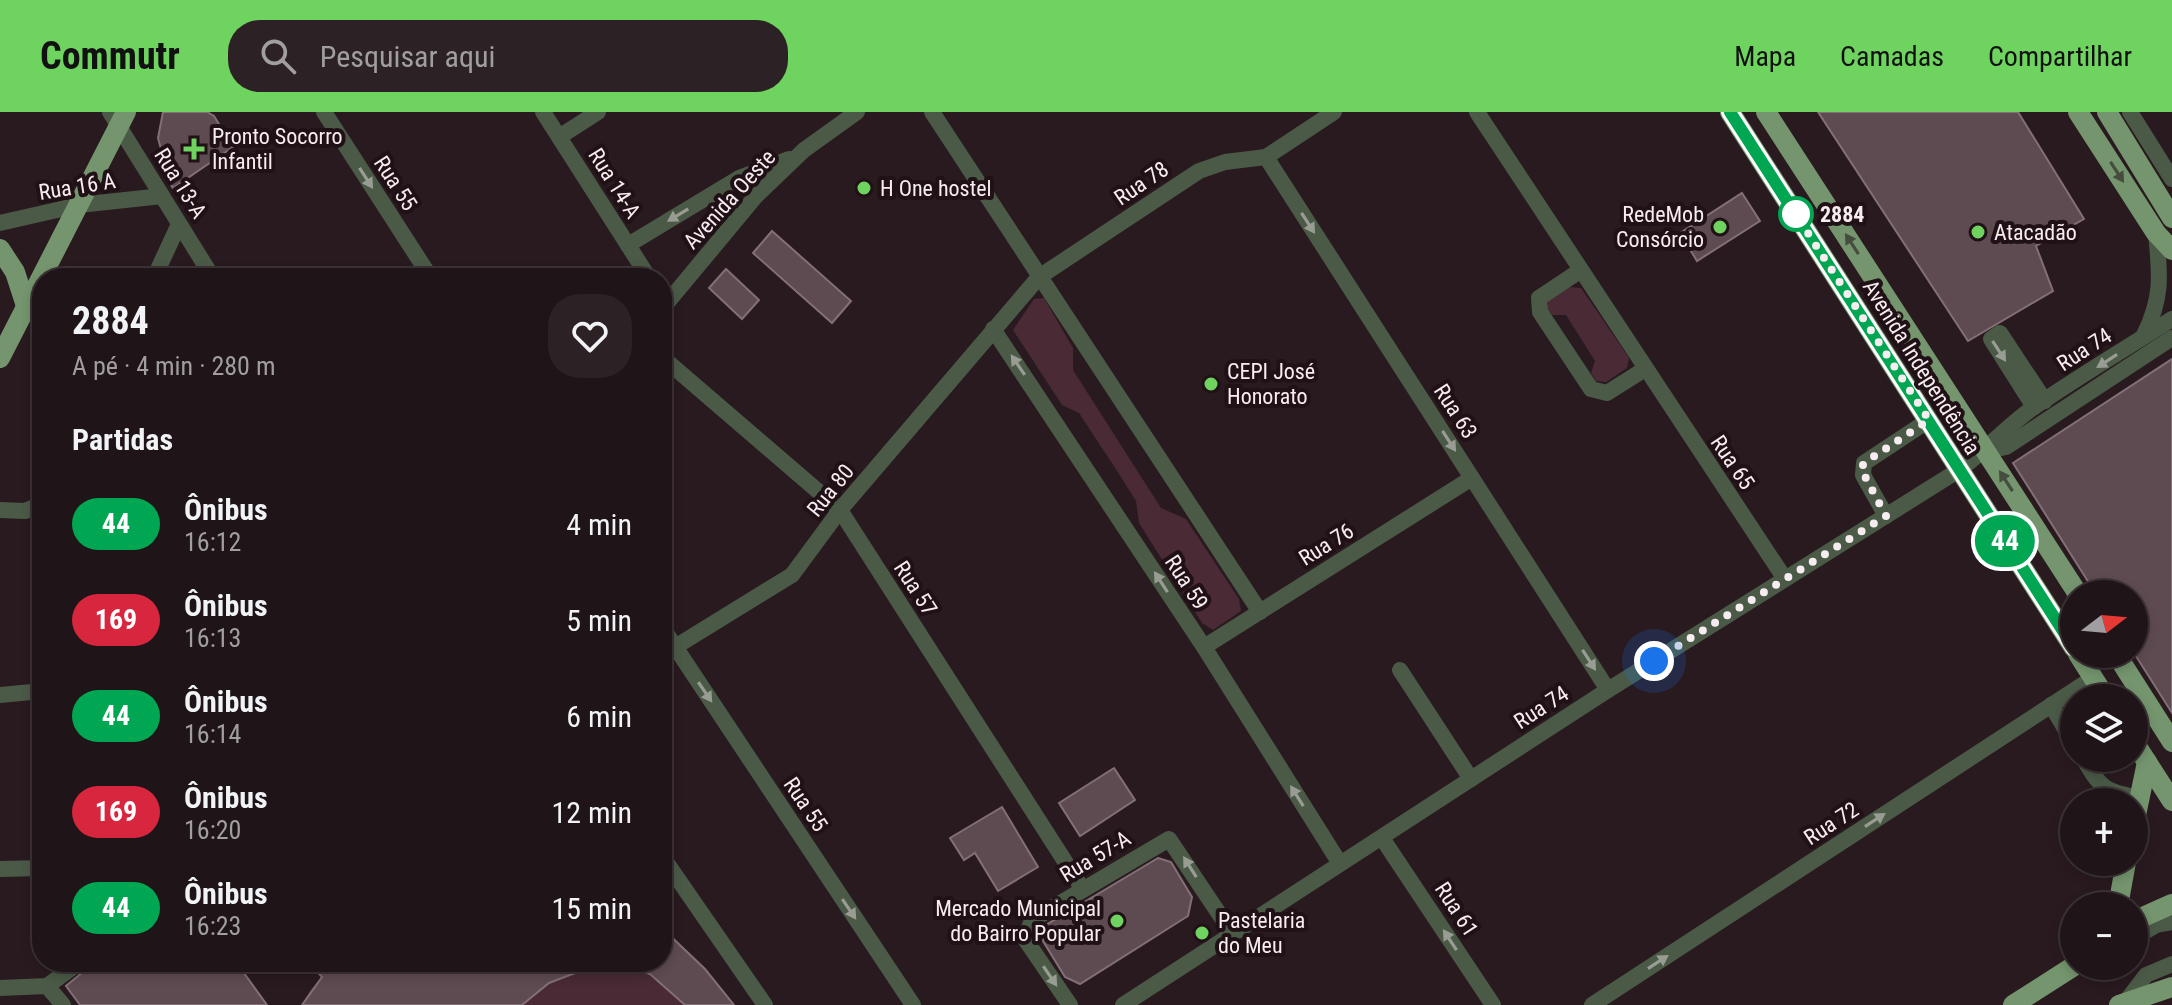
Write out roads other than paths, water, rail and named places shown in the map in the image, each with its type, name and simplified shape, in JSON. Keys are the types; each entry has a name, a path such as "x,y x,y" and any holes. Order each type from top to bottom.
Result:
{"main road":[{"name":"Avenida Independência","path":"1730,112 2060,626"},
{"name":"Avenida Independência","path":"1766,112 2069,580"},
{"path":"2078,112 2156,233 2172,250"},
{"path":"2107,112 2172,218"},
{"path":"46,268 79,205 118,116"},
{"path":"0,249 15,272 26,306"},
{"path":"0,358 32,295"},
{"path":"2087,668 2097,684"},
{"path":"2125,668 2171,738"},
{"path":"2148,764 2172,801"},
{"path":"2148,915 2172,904"},
{"path":"2013,1005 2060,975"},
{"path":"2123,1002 2166,991"}],"street":[{"name":"Rua 55","path":"324,112 425,268"},
{"name":"Rua 14-A","path":"543,112 643,268"},
{"path":"559,137 598,112"},
{"name":"Avenida Oeste","path":"672,294 756,196 798,156 857,112"},
{"name":"Rua 59","path":"932,112 1260,612"},
{"name":"Rua 78","path":"993,329 1039,277 1199,171 1225,162 1266,157 1334,112"},
{"name":"Rua 65","path":"1477,112 1785,579"},
{"path":"2130,112 2172,179"},
{"name":"Rua 13-A","path":"118,116 207,268"},
{"name":"Avenida Oeste","path":"628,245 739,178 798,156"},
{"name":"Rua 63","path":"1266,157 1608,690"},
{"name":"Rua 16 A","path":"0,223 79,205 162,196"},
{"path":"159,268 179,224"},
{"path":"2143,337 2156,311 2161,290 2156,233"},
{"path":"1581,270 1539,298 1540,312 1591,389 1607,393 1645,369"},
{"name":"Rua 74","path":"1123,1005 1339,862 1382,838 1608,690 1959,470 1986,451 1997,434 2172,319"},
{"name":"Rua 59","path":"993,329 1204,647 1339,862"},
{"name":"Rua 80","path":"675,647 792,575 840,510 993,329"},
{"name":"Rua 74","path":"1986,451 2006,447 2172,338"},
{"name":"Rua 57","path":"672,366 840,510 1082,888"},
{"path":"1886,516 1861,469 1864,463 1929,420"},
{"name":"Rua 76","path":"1204,647 1472,478"},
{"path":"0,510 25,511 32,508"},
{"name":"Rua 55","path":"672,642 913,1005"},
{"path":"1400,670 1471,779"},
{"name":"Rua 72","path":"1592,1005 2093,678"},
{"path":"0,695 32,692"},
{"path":"2051,705 2060,720"},
{"path":"2091,772 2104,788"},
{"name":"Rua 61","path":"1382,838 1493,1005"},
{"name":"Rua 57-A","path":"1070,1005 1025,939 1032,920 1169,839 1232,933"},
{"path":"0,869 32,868"},
{"path":"672,870 765,1005"},
{"path":"2148,930 2172,922"},
{"path":"2123,1002 2146,975 2172,964"},
{"path":"0,988 47,986 66,972"},
{"path":"47,986 63,1005"}],"place":[{"name":"Pronto Socorro Infantil","path":"194,149"},
{"name":"H One hostel","path":"864,188"},
{"name":"2884","path":"1796,214"},
{"name":"RedeMob Consórcio","path":"1720,227"},
{"name":"Atacadão","path":"1978,232"},
{"name":"CEPI José Honorato","path":"1211,384"},
{"name":"Mercado Municipal do Bairro Popular","path":"1117,921"},
{"name":"Pastelaria do Meu","path":"1202,933"}]}
